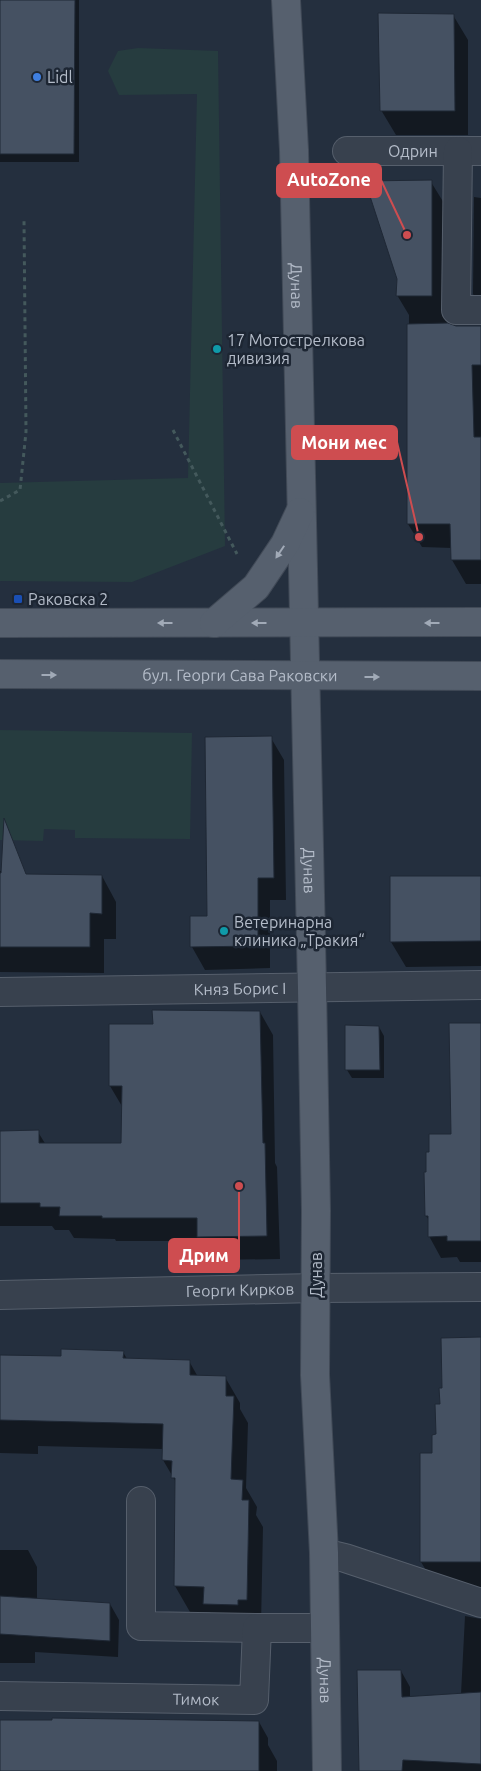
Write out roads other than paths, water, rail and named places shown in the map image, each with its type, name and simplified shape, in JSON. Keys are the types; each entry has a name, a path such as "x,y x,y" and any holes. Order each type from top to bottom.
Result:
{"main road":[{"name":"Дунав","path":"286,0 294,150 312,988 316,1375 324,1553 327,1771"},
{"path":"214,623 256,587 285,544 302,509"},
{"path":"0,623 304,624 481,622"},
{"name":"бул. Георги Сава Раковски","path":"0,674 481,676"}],"street":[{"name":"Одрин","path":"347,151 470,151"},
{"path":"470,151 456,310 481,310"},
{"name":"Княз Борис I","path":"0,992 481,985"},
{"name":"Георги Кирков","path":"0,1295 316,1288 481,1287"},
{"path":"141,1501 141,1626 325,1628"},
{"path":"324,1553 481,1603"},
{"name":"Тимок","path":"0,1696 254,1700 257,1628"}],"place":[{"name":"Lidl","path":"37,77"},
{"name":"AutoZone","path":"407,235"},
{"name":"17 Мотострелкова дивизия","path":"217,349"},
{"name":"Мони мес","path":"419,537"},
{"name":"Раковска 2","path":"18,599"},
{"name":"Ветеринарна клиника „Тракия“","path":"224,931"},
{"name":"Дрим","path":"239,1186"}]}
